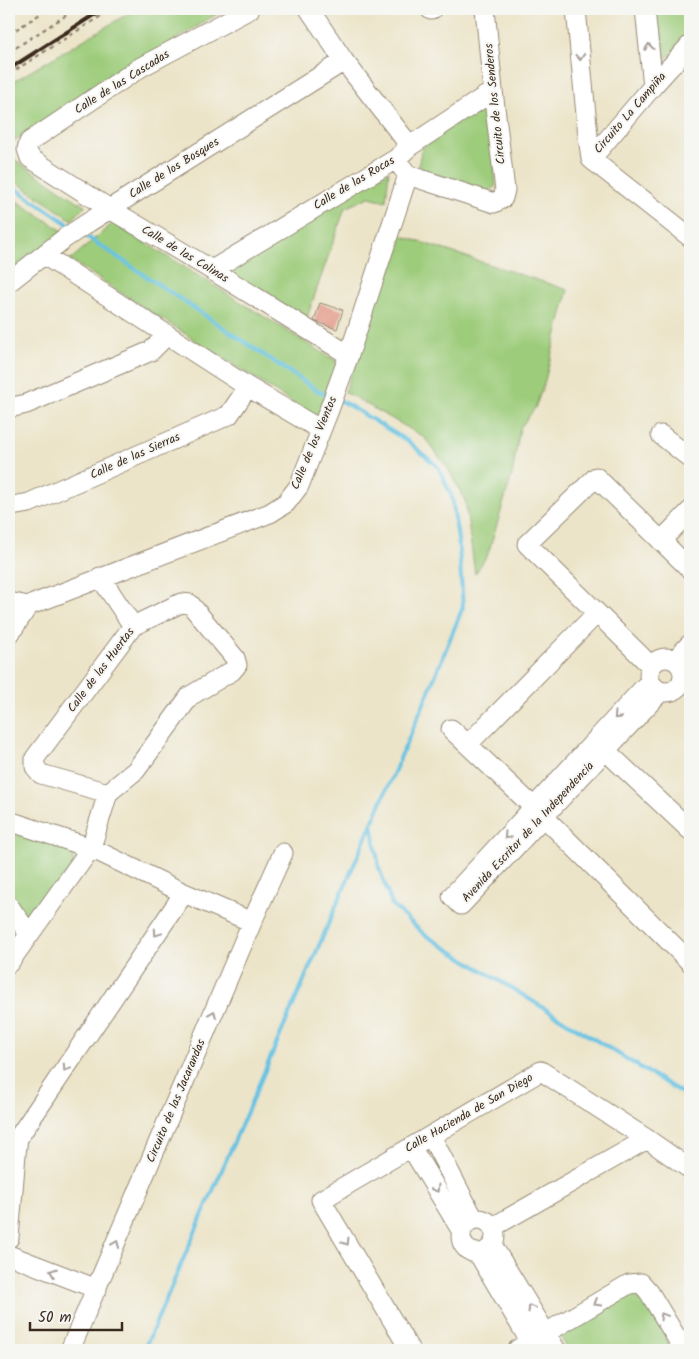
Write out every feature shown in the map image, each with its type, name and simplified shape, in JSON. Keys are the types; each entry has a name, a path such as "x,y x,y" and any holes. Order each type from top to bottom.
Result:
{"street":[{"name":"Calle de las Cascadas","path":"27,149 29,142 141,67 250,9"},
{"path":"309,9 344,61 410,146"},
{"name":"Circuito de los Senderos","path":"408,175 494,203 503,198 505,190 493,91 486,9"},
{"name":"Circuito La Campiña","path":"576,9 591,159"},
{"path":"645,9 653,86"},
{"name":"Circuito La Campiña","path":"591,159 690,45"},
{"name":"Calle de los Bosques","path":"9,282 65,238 89,222 344,61"},
{"name":"Calle de las Rocas","path":"212,270 396,159 410,146 493,91"},
{"name":"Calle de las Colinas","path":"27,149 30,158 349,355"},
{"path":"396,159 408,175"},
{"path":"591,159 690,237"},
{"name":"Calle de los Vientos","path":"28,606 270,513 286,503 299,486 329,410 408,175"},
{"path":"44,255 248,387 321,430"},
{"path":"9,408 26,404 151,351 167,335"},
{"name":"Calle de las Sierras","path":"9,505 29,503 229,415 248,387"},
{"path":"661,435 690,458"},
{"path":"672,678 597,613 527,544 596,477 690,569"},
{"path":"661,541 690,510"},
{"path":"100,577 133,626"},
{"path":"9,602 28,606 9,635"},
{"name":"Calle de las Huertas","path":"181,604 190,604 235,658 236,665 232,671 190,696 136,770 108,793 41,774 35,767 35,758 133,626 181,604"},
{"path":"468,744 597,613"},
{"name":"Avenida Escritor de la Independencia","path":"672,678 539,812 461,905 452,896 539,812 606,750 672,678 690,644"},
{"path":"451,729 539,812 690,962"},
{"path":"606,750 690,830"},
{"path":"9,963 91,848 108,793"},
{"path":"9,821 91,848 252,922"},
{"name":"Circuito de las Jacarandas","path":"70,1350 283,853"},
{"path":"9,1238 18,1138 184,892"},
{"path":"9,906 29,934"},
{"name":"Calle Hacienda de San Diego","path":"410,1350 321,1200 541,1071 690,1169"},
{"path":"431,1136 467,1224 461,1239 462,1244 469,1251 488,1242 647,1139"},
{"path":"412,1147 467,1224"},
{"path":"467,1224 485,1220 490,1223 488,1242 537,1346 629,1284 640,1283 649,1292 684,1350"},
{"path":"9,1255 96,1289"}],"path":[{"path":"9,34 48,9"},
{"path":"9,52 76,9"},
{"path":"9,74 112,9"}],"green space":[{"path":"136,9 225,9 10,143 15,160 85,206 72,220 9,177 9,84"},
{"path":"653,9 690,9 690,31 659,67"},
{"path":"489,100 496,186 487,192 418,168 421,151 427,143"},
{"path":"389,171 386,201 369,197 345,208 305,323 225,273"},
{"path":"9,196 63,231 9,274"},
{"path":"113,223 339,363 318,419 70,260"},
{"path":"396,234 568,290 544,384 535,408 520,428 512,475 488,554 475,574 465,500 447,467 424,437 345,392"},
{"path":"9,829 74,849 73,865 28,923 9,893"},
{"path":"637,1290 673,1350 568,1350 559,1334"}],"building":[{"path":"320,303 343,310 337,329 314,321"}],"waterway":[{"path":"9,184 71,226"},
{"path":"83,234 318,391 328,395"},
{"path":"144,1350 427,696 463,607 459,547 452,497 438,467 409,442 339,400"},
{"path":"372,824 379,868 392,905 425,935 690,1098"}],"railway":[{"path":"9,69 103,9"}]}
